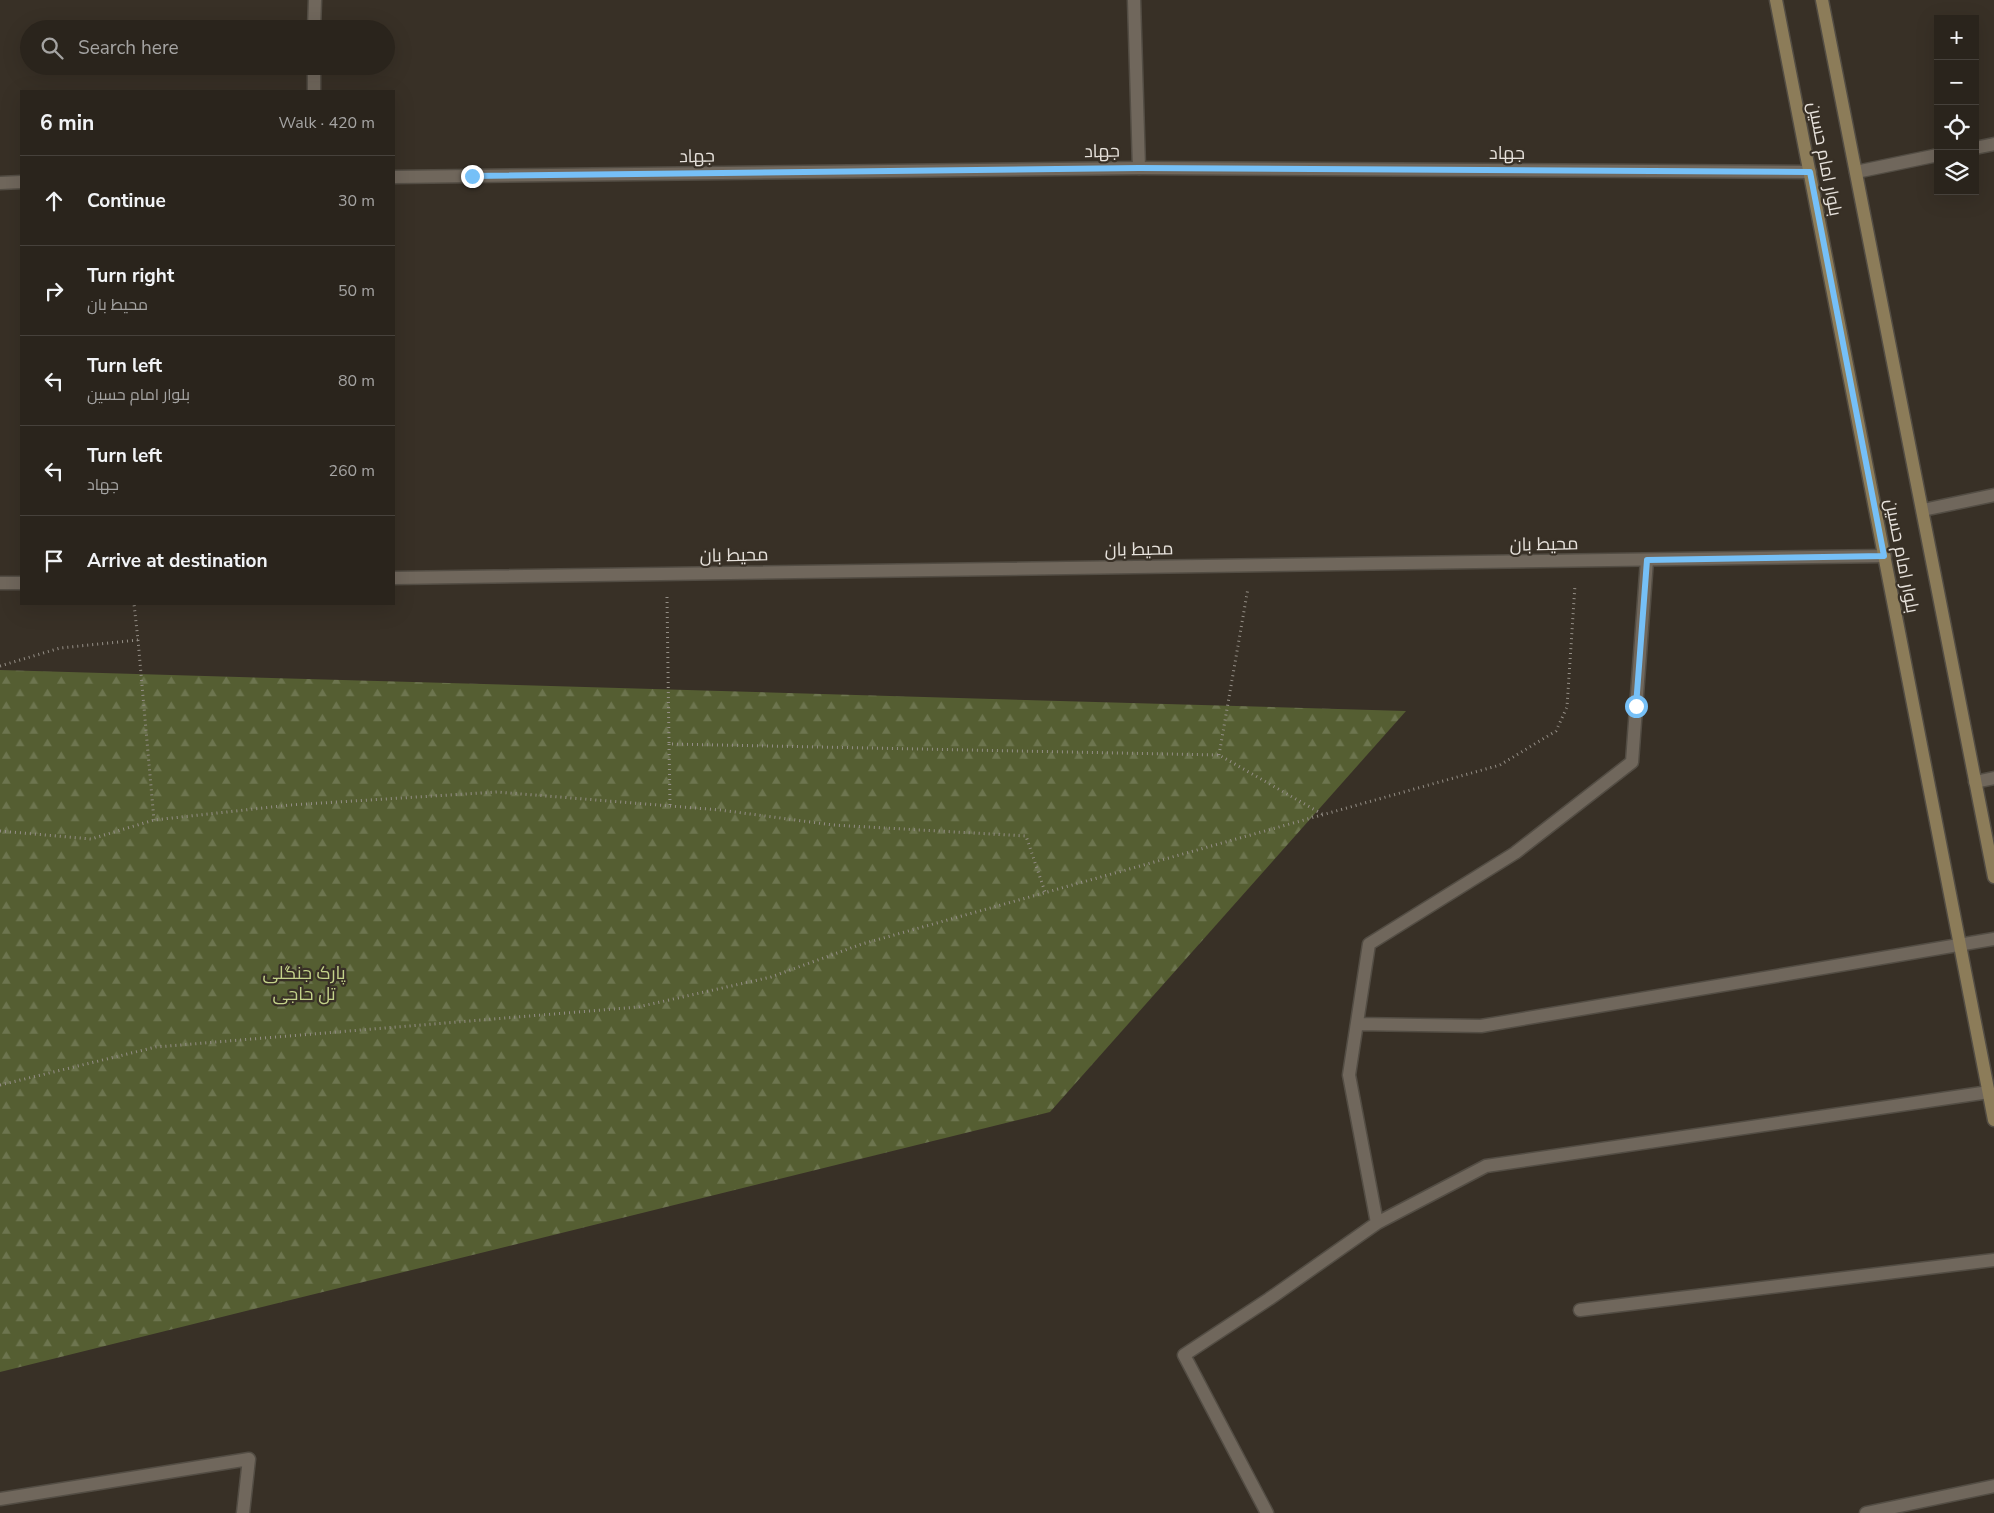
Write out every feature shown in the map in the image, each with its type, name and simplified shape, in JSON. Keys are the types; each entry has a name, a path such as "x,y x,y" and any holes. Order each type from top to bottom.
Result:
{"main road":[{"name":"بلوار امام حسین","path":"1776,0 1994,1120"},
{"name":"بلوار امام حسین","path":"1822,0 1994,876"}],"street":[{"path":"314,20 315,0"},
{"path":"1134,0 1139,168"},
{"path":"314,75 314,90"},
{"path":"1979,147 1994,144"},
{"path":"1856,172 1934,157"},
{"name":"جهاد","path":"395,177 1139,168 1810,172"},
{"path":"0,183 20,182"},
{"path":"1923,510 1994,495"},
{"name":"محیط بان","path":"395,578 1884,556"},
{"path":"1377,1223 1349,1075 1369,944 1515,853 1632,762 1647,560"},
{"path":"0,583 20,583"},
{"path":"1976,782 1994,778"},
{"path":"1357,1024 1481,1026 1994,939"},
{"path":"1267,1513 1184,1355 1377,1223 1486,1166 1988,1092"},
{"path":"1580,1310 1994,1260"},
{"path":"0,1499 250,1458 243,1513"},
{"path":"1866,1513 1994,1486"}],"path":[{"path":"0,1085 156,1046 638,1007 771,977 862,944 1500,765 1556,731 1567,707 1576,560"},
{"path":"1219,755 1252,565"},
{"path":"667,574 670,806"},
{"path":"134,605 154,820"},
{"path":"0,666 60,648 138,640"},
{"path":"669,744 1219,755 1322,814"},
{"path":"0,831 91,839 154,820 290,805 496,792 670,806 833,825 1026,836 1045,892"}],"green space":[{"name":"پارک جنگلی تل حاجی","path":"0,670 1406,711 1050,1112 0,1372"}],"route":[{"path":"472,176 1139,168 1810,172 1884,556 1647,560 1636,706"}]}
